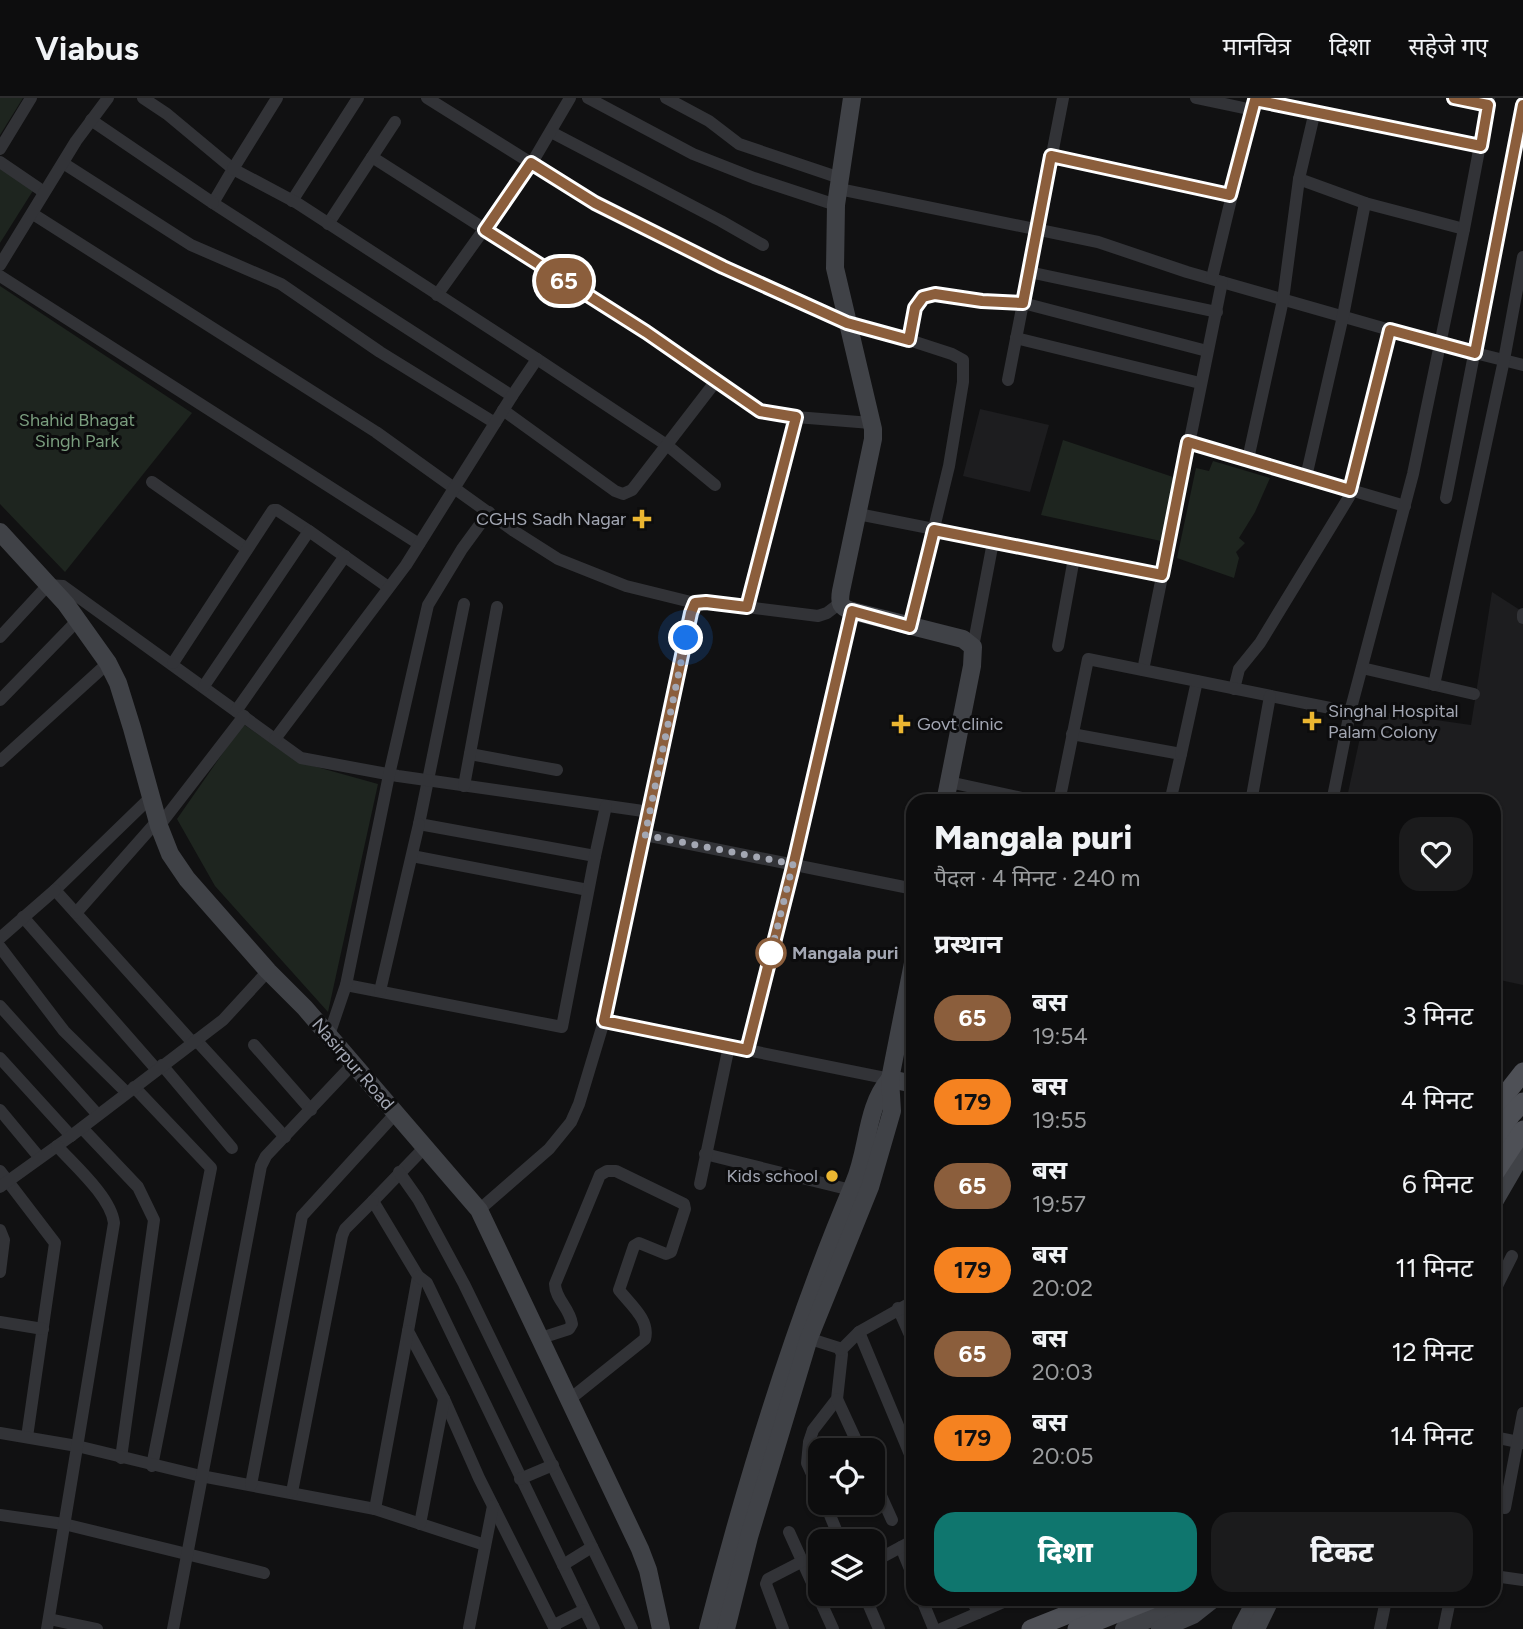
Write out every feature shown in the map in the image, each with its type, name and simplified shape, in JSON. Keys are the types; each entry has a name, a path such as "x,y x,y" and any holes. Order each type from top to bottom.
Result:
{"main road":[{"path":"1501,1098 1523,1072"},
{"path":"1501,1130 1523,1102"},
{"path":"1501,1163 1523,1129"},
{"path":"1031,1629 1089,1606"},
{"path":"1077,1629 1135,1606"}],"street":[{"path":"0,149 31,98"},
{"path":"0,265 44,192 108,98"},
{"path":"143,98 167,114 233,169 292,201 537,359 668,446 715,485"},
{"path":"213,202 277,98"},
{"path":"292,201 358,98"},
{"path":"427,98 595,203 723,267 847,323 909,340 963,360 963,382 949,466 910,627"},
{"path":"437,295 531,163 570,98"},
{"path":"588,98 693,154 754,178 838,191 1098,242 1149,261 1283,300 1523,365"},
{"path":"666,98 709,121 739,144 838,191"},
{"path":"747,1050 793,864 873,439 835,268 838,191 852,98"},
{"path":"1008,380 1063,98"},
{"path":"1196,98 1315,111 1481,146"},
{"path":"1334,794 1350,712 1413,474 1481,146 1488,102 1454,98"},
{"path":"1143,670 1200,383 1217,312 1217,280 1230,195 1255,103"},
{"path":"1446,498 1523,104"},
{"path":"1248,459 1283,300 1299,179 1315,111"},
{"path":"92,120 512,396"},
{"path":"328,224 395,122"},
{"path":"551,132 763,245"},
{"path":"1051,156 1230,195"},
{"path":"372,157 646,332 760,411 871,423"},
{"path":"0,162 44,192"},
{"path":"63,163 191,245 282,284 380,352 495,422"},
{"path":"1299,179 1365,203 1464,229"},
{"path":"1306,477 1343,316 1365,203"},
{"path":"33,214 376,432 514,531 571,564 626,586 695,603 706,602 818,616 844,602"},
{"path":"1434,685 1504,360 1523,257"},
{"path":"1029,272 1217,312"},
{"path":"0,276 419,544"},
{"path":"909,340 915,308 923,297 935,294 982,301 1023,303 1207,351"},
{"path":"1234,689 1239,669 1260,643 1349,497 1390,330"},
{"path":"1016,338 1200,383"},
{"path":"275,739 419,544 537,359"},
{"path":"503,410 619,493 628,493 668,446 716,381"},
{"path":"747,607 796,417"},
{"path":"1188,442 1405,506"},
{"path":"152,482 247,549"},
{"path":"173,663 274,509 388,587"},
{"path":"328,1035 346,985 389,775 428,605 462,549 489,512"},
{"path":"858,514 1162,575"},
{"path":"204,686 309,531"},
{"name":"Nasirpur Road","path":"0,532 78,620 108,663 118,683 158,823 170,855 187,879 268,971 305,1008 479,1210 640,1549 648,1570 662,1629"},
{"path":"947,794 993,542"},
{"path":"76,913 158,823 240,713 345,556"},
{"path":"1058,646 1074,558"},
{"path":"0,637 48,585 63,586 301,758 389,775 650,812"},
{"path":"844,602 910,627 963,639 973,647"},
{"path":"479,1210 549,1149 571,1122 579,1104 604,1021 695,603"},
{"path":"380,991 429,781 464,604"},
{"path":"464,786 497,607"},
{"path":"0,700 78,620"},
{"path":"1061,794 1088,659 1350,712"},
{"path":"0,761 108,663"},
{"path":"1362,668 1474,694"},
{"path":"1172,794 1196,681"},
{"path":"1252,794 1270,696"},
{"path":"1072,734 1181,754"},
{"path":"470,754 556,770"},
{"path":"949,782 1004,794"},
{"path":"0,938 55,890 152,796"},
{"path":"346,985 562,1027 594,856 607,806"},
{"path":"419,824 594,856"},
{"path":"645,835 906,887"},
{"path":"412,856 588,890"},
{"path":"55,890 285,1137"},
{"path":"23,917 232,1148"},
{"path":"0,947 64,1031 211,1168 152,1465"},
{"path":"27,1437 55,1243 3,1179 71,1136 194,1042 222,1020 268,971"},
{"path":"0,1006 98,1115"},
{"path":"803,1336 870,1187 892,1111 890,1079 906,1007"},
{"path":"604,1021 906,1082"},
{"path":"254,1045 311,1110"},
{"path":"700,1184 729,1046"},
{"path":"0,1058 71,1136"},
{"path":"173,1629 261,1166 266,1156 354,1064"},
{"path":"726,1629 760,1474 855,1182 876,1100 890,1079"},
{"path":"1501,1107 1523,1080"},
{"path":"0,1110 39,1157"},
{"path":"251,1485 302,1216 396,1113"},
{"path":"82,1128 138,1187 154,1220 121,1458"},
{"path":"57,1146 104,1200 114,1223 48,1624 97,1629"},
{"path":"292,1492 342,1236 425,1147"},
{"path":"705,1154 851,1189"},
{"path":"1501,1191 1521,1160"},
{"path":"541,1338 569,1329 572,1324 571,1313 555,1292 555,1284 600,1175 607,1171 616,1171 684,1204 685,1209 671,1252 666,1254 639,1243 634,1246 619,1290 644,1321 648,1329 645,1339 570,1399"},
{"path":"399,1172 440,1237 632,1629"},
{"path":"373,1201 418,1276 427,1283 594,1629"},
{"path":"0,1230 4,1240 0,1272"},
{"path":"1501,1278 1512,1256"},
{"path":"375,1508 418,1276"},
{"path":"855,1438 837,1399 841,1350 859,1332 906,1304"},
{"path":"898,1308 906,1326"},
{"path":"0,1322 43,1329"},
{"path":"408,1331 444,1399 493,1506 554,1627 584,1610"},
{"path":"859,1332 906,1445"},
{"path":"803,1336 841,1350"},
{"path":"420,1524 444,1399"},
{"path":"810,1438 813,1430 837,1399"},
{"path":"1505,1508 1520,1442 1523,1413"},
{"path":"0,1433 77,1446 201,1476 375,1508 485,1545"},
{"path":"1501,1438 1520,1442"},
{"path":"520,1479 553,1465"},
{"path":"709,1629 734,1531 760,1474"},
{"path":"885,1505 892,1520"},
{"path":"469,1628 493,1506"},
{"path":"0,1516 64,1524 264,1573"},
{"path":"789,1532 833,1629"},
{"path":"885,1556 906,1544"},
{"path":"563,1565 592,1547"},
{"path":"901,1547 906,1559"},
{"path":"783,1629 766,1584 768,1579 803,1561"},
{"path":"1501,1577 1523,1580"},
{"path":"869,1606 879,1629"},
{"path":"924,1606 934,1629"},
{"path":"975,1606 978,1613"},
{"path":"941,1629 994,1606"},
{"path":"1124,1629 1181,1606"},
{"path":"1160,1629 1193,1615 1204,1606"},
{"path":"1241,1629 1252,1606"},
{"path":"1256,1629 1267,1606"},
{"path":"1380,1629 1385,1606"},
{"path":"1444,1629 1449,1606"}],"shaded area":[{"path":"980,409 1049,425 1030,492 963,476"},
{"path":"1492,592 1523,612 1523,985 1501,980 1501,794 1348,794 1366,710 1471,725"}],"green space":[{"path":"0,98 23,98 0,135"},
{"path":"0,167 34,189 0,243"},
{"name":"Shahid Bhagat Singh Park","path":"0,286 192,413 65,572 0,504"},
{"path":"1063,440 1176,478 1161,541 1041,515"},
{"path":"1213,461 1270,478 1255,512 1239,538 1245,543 1236,552 1239,558 1234,578 1177,558 1196,468 1209,471"},
{"path":"243,724 299,762 378,784 328,1012 215,886 177,819"}],"bus line":[{"name":"65","path":"1454,98 1488,105 1481,146 1255,100 1230,195 1051,156 1023,303 982,301 935,294 923,297 915,308 909,340 847,323 723,267 595,203 531,163 485,230 646,332 760,411 796,417 747,607 695,603 691,613 604,1021 747,1050 792,871 852,611 910,627 934,530 1162,575 1188,442 1350,490 1390,330 1475,353 1523,105"}],"place":[{"name":"CGHS Sadh Nagar","path":"642,519"},
{"name":"Singhal Hospital Palam Colony","path":"1312,721"},
{"name":"Govt clinic","path":"901,724"},
{"name":"Mangala puri","path":"771,953"},
{"name":"Kids school","path":"832,1176"}],"route":[{"path":"686,638 645,835 793,864 771,953"}]}
